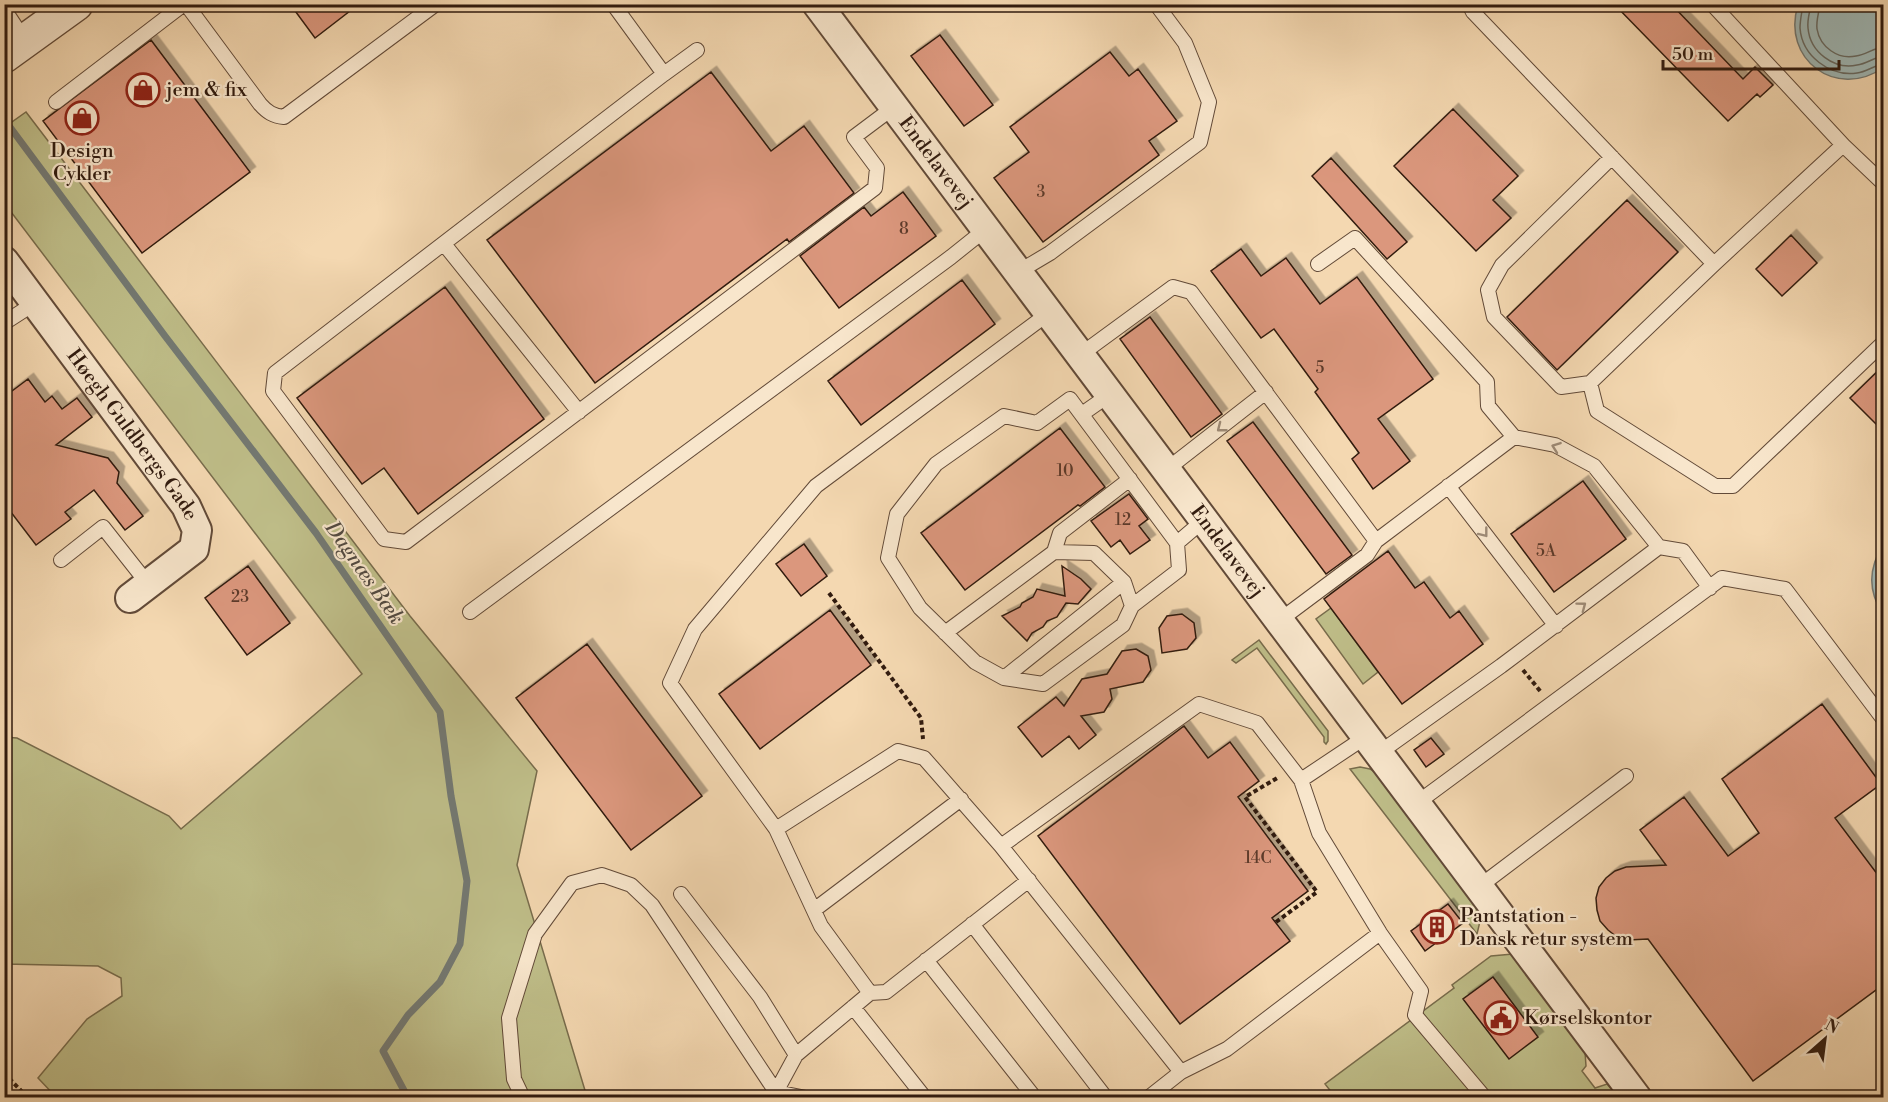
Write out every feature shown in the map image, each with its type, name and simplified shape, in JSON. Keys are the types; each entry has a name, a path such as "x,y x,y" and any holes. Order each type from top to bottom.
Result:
{"street":[{"path":"15,48 76,4"},
{"name":"Endelavevej","path":"817,4 1637,1098"},
{"name":"Høegh Guldbergs Gade","path":"4,261 186,506 196,530 194,549 139,591"}],"lane":[{"path":"56,102 185,4 266,111 275,116 284,117 436,4"},
{"path":"613,4 664,74"},
{"path":"1018,272 1050,252 1200,142 1209,102 1185,43 1156,4"},
{"path":"1469,4 1473,12 1714,264"},
{"path":"1712,4 1843,145 1884,184"},
{"path":"4,9 15,48"},
{"path":"697,50 275,373 273,391 384,539 406,542 875,188 877,168 854,137 894,107"},
{"path":"1612,157 1502,265 1488,290 1494,318 1561,387 1590,383 1843,145"},
{"path":"470,612 986,229"},
{"path":"1318,264 1355,238 1487,382 1488,406 1514,437 1555,445 1594,466 1659,547 1683,551 1710,588"},
{"path":"444,244 579,412"},
{"path":"1080,355 1173,287 1191,292 1376,541"},
{"path":"4,323 35,303"},
{"path":"870,993 821,926 776,829 670,683 695,629 816,486 1049,313"},
{"path":"1590,383 1597,411 1715,486 1733,486 1884,342"},
{"path":"1166,470 1266,392"},
{"path":"1082,414 1109,395"},
{"path":"1070,399 1130,479 1177,543 1179,570 1132,606 1123,625 1043,684 1004,678 975,662 920,608 888,558 897,514 936,464 1004,416 1037,423 1070,399"},
{"path":"1280,620 1367,555 1376,541 1514,437"},
{"path":"945,633 1054,552 1060,532 1130,479"},
{"path":"1448,486 1556,626"},
{"path":"1177,543 1204,520"},
{"path":"61,560 103,527 139,591"},
{"path":"1297,774 1373,744 1502,666 1659,547"},
{"path":"1054,552 1094,553 1124,582 1132,606"},
{"path":"1417,803 1722,578 1785,589 1884,720"},
{"path":"1004,678 1124,582"},
{"path":"1001,846 1199,704 1257,723 1297,774 1319,833 1380,933 1421,991 1415,1015 1485,1098"},
{"path":"776,829 898,751 924,758 1029,880 1180,1072"},
{"path":"1480,886 1626,776"},
{"path":"814,910 961,799"},
{"path":"523,1098 514,1079 508,1018 535,933 572,883 602,875 631,885 652,905 776,1092 806,1098"},
{"path":"776,1092 796,1054 870,993 886,992 1029,880"},
{"path":"681,894 760,997 796,1054"},
{"path":"972,924 1106,1098"},
{"path":"1148,1098 1180,1072 1227,1048 1380,933"},
{"path":"926,960 1035,1098"},
{"path":"853,1007 926,1098"}],"path":[{"path":"829,593 921,718 924,758"},
{"path":"1513,657 1551,705"},
{"path":"1276,922 1317,892 1242,796 1297,774"},
{"path":"4,1073 28,1098"}],"shaded area":[{"path":"26,112 410,616 537,771 517,865 587,1097 57,1098 38,1078 87,1019 122,996 121,978 98,966 5,964 5,737 17,738 169,816 181,829 362,674 5,204 5,127"},
{"path":"1331,608 1378,672 1363,684 1316,619"},
{"path":"1259,640 1328,731 1326,744 1324,737 1257,648 1236,663 1232,660"},
{"path":"1360,767 1370,769 1379,775 1482,913 1477,934 1350,769"},
{"path":"1513,954 1585,1052 1586,1066 1582,1071 1595,1088 1607,1084 1619,1097 1336,1098 1325,1084 1454,988 1452,985 1491,956"}],"water":[{"path":"1798,5 1883,5 1883,68 1865,77 1848,79 1831,76 1816,69 1805,57 1798,42 1795,25"},
{"path":"1883,545 1883,615 1872,589 1872,571"}],"building":[{"path":"290,4 359,4 315,38"},
{"path":"1614,4 1671,4 1743,79 1755,67 1773,85 1760,97 1757,94 1728,121"},
{"path":"940,35 993,105 964,126 911,56"},
{"path":"151,40 250,172 142,253 43,121"},
{"path":"1110,52 1129,76 1138,69 1177,121 1149,141 1159,155 1043,242 994,178 1029,152 1010,127"},
{"path":"711,72 771,151 804,126 854,193 789,242 787,239 595,383 487,240"},
{"path":"1453,109 1518,176 1493,200 1511,218 1476,251 1394,166"},
{"path":"1331,158 1407,242 1387,259 1312,176"},
{"path":"903,192 936,236 839,308 800,256 864,207 871,216"},
{"path":"1627,200 1678,252 1557,370 1507,317"},
{"path":"1791,235 1817,263 1782,296 1756,269"},
{"path":"1241,249 1261,276 1286,258 1320,304 1357,277 1433,379 1378,419 1410,461 1373,489 1352,459 1359,453 1315,392 1318,389 1274,329 1261,338 1211,271"},
{"path":"962,280 995,324 861,425 828,381"},
{"path":"445,287 544,419 418,514 384,468 362,484 297,398"},
{"path":"1150,317 1222,414 1191,437 1120,339"},
{"path":"1884,365 1884,432 1850,398"},
{"path":"28,379 45,402 52,396 62,409 77,398 92,417 56,445 108,458 119,472 117,483 143,516 125,530 94,490 65,512 71,519 36,545 4,503 4,397"},
{"path":"1253,422 1352,555 1326,574 1227,441"},
{"path":"1060,428 1105,487 965,590 921,533"},
{"path":"1583,481 1626,539 1554,592 1511,534"},
{"path":"1129,494 1148,519 1139,526 1150,540 1130,554 1120,540 1111,547 1091,521"},
{"path":"804,544 827,576 801,596 776,564"},
{"path":"1388,551 1415,588 1424,582 1450,618 1459,611 1483,644 1402,704 1324,599"},
{"path":"248,566 290,623 247,655 205,598"},
{"path":"1062,566 1091,589 1078,604 1066,603 1057,617 1047,621 1043,627 1032,633 1027,641 1002,616 1033,597 1037,589 1065,596"},
{"path":"830,610 871,665 760,749 719,694"},
{"path":"1182,614 1194,623 1196,638 1187,649 1162,653 1159,628 1167,616"},
{"path":"587,644 702,796 631,850 516,698"},
{"path":"1136,649 1148,656 1151,670 1143,682 1110,689 1112,699 1104,712 1081,716 1096,735 1079,749 1069,736 1042,757 1018,727 1056,697 1064,706 1082,679 1107,674 1122,651"},
{"path":"1822,704 1881,784 1835,818 1884,883 1884,984 1753,1081 1648,939 1628,940 1617,937 1608,930 1600,921 1596,898 1599,887 1615,871 1626,867 1666,865 1640,830 1684,797 1728,856 1759,833 1722,779"},
{"path":"1184,726 1208,758 1230,742 1259,781 1238,797 1308,891 1272,918 1290,941 1180,1024 1038,836"},
{"path":"1431,738 1444,754 1426,767 1414,750"},
{"name":"Pantstation - Dansk retur system","path":"1448,904 1463,923 1425,951 1411,931"},
{"name":"Kørselskontor","path":"1493,977 1538,1037 1509,1059 1463,999"}],"waterway":[{"name":"Dagnæs Bæk","path":"4,119 165,336 316,533 440,712 451,796 467,881 460,944 440,982 408,1015 383,1051 408,1098"}],"place":[{"name":"jem & fix","path":"143,90"},
{"name":"Design Cykler","path":"82,118"},
{"name":"Pantstation - Dansk retur system","path":"1437,927"},
{"name":"Kørselskontor","path":"1501,1018"}]}
